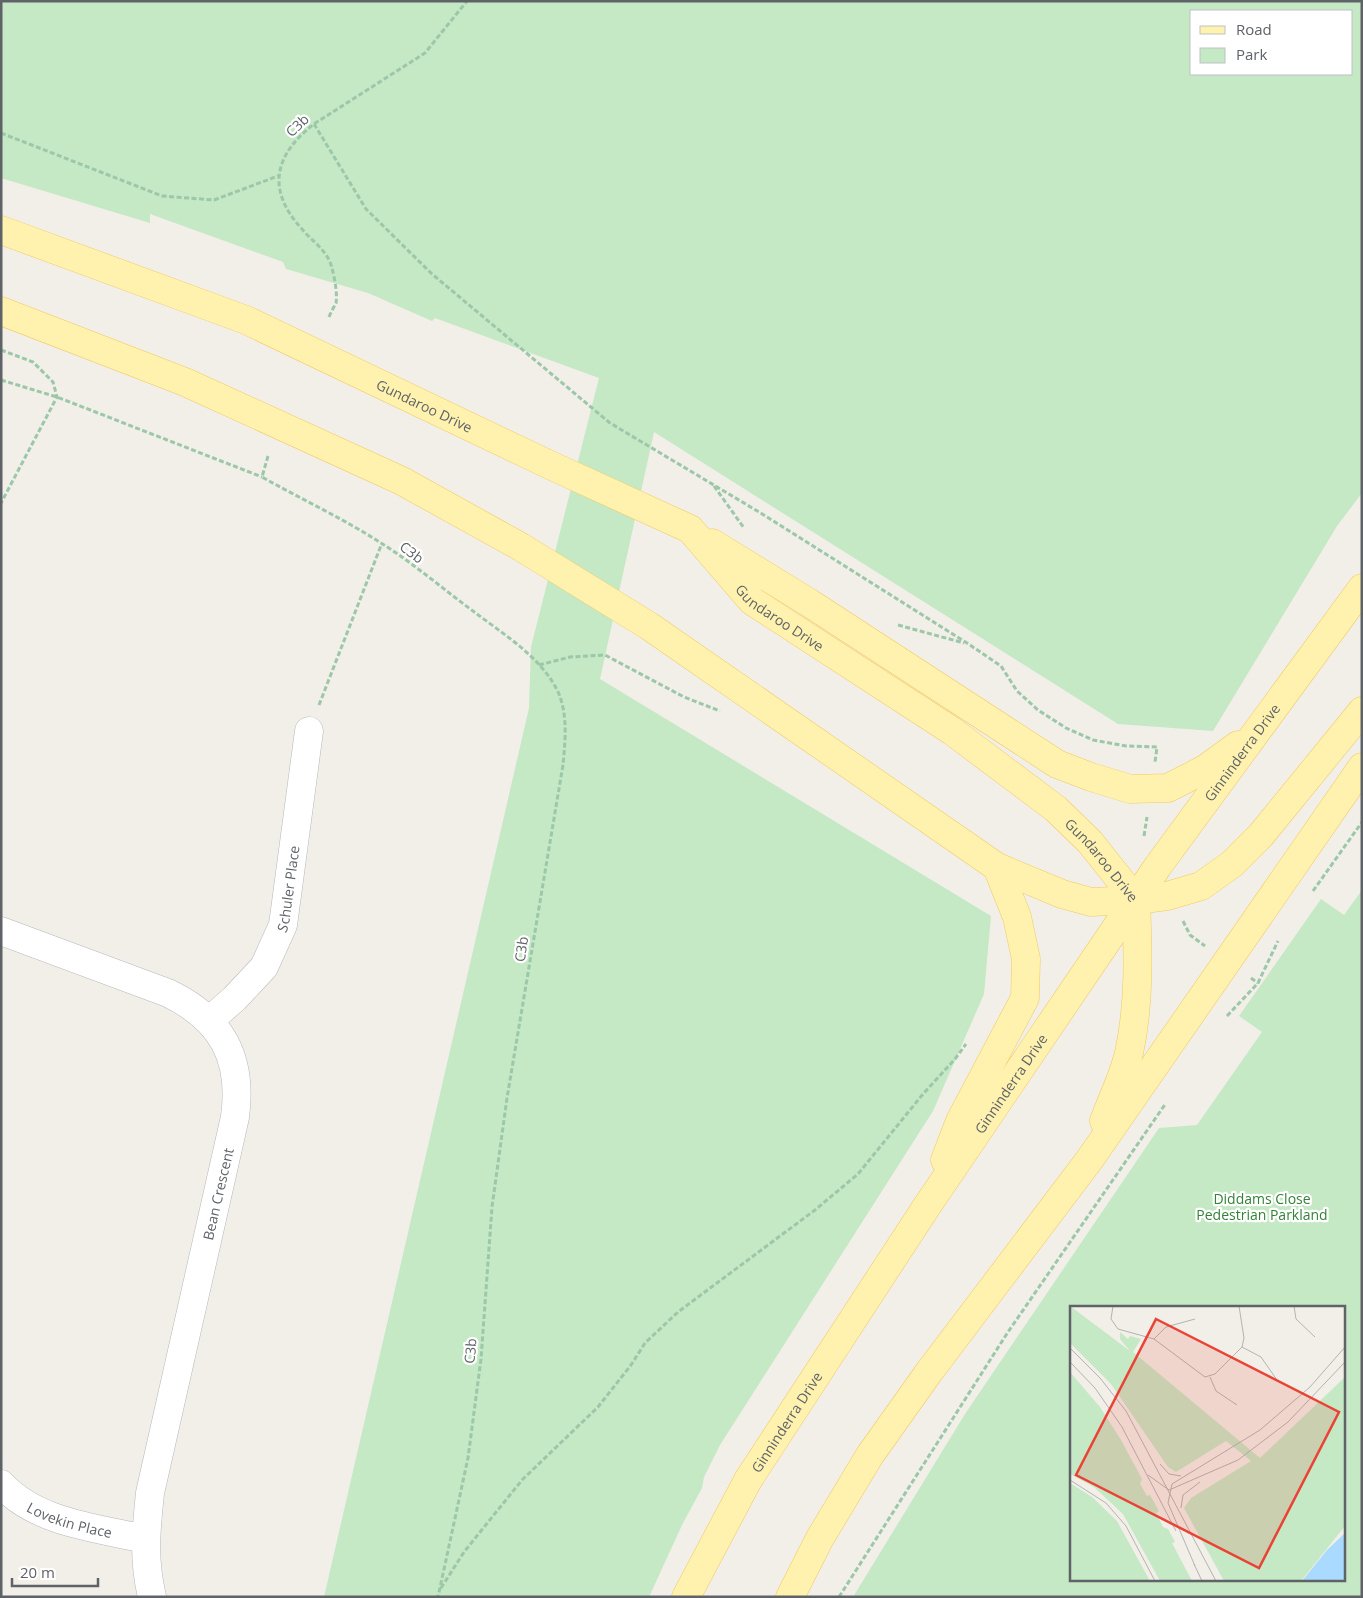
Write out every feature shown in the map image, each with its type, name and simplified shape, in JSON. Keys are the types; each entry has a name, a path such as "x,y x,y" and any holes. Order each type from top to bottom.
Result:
{"main road":[{"name":"Gundaroo Drive","path":"1,230 246,320 552,466 690,529 752,601 952,731 1056,809 1090,842 1136,900"},
{"name":"Gundaroo Drive","path":"1,311 185,382 402,481 521,547 641,621 997,867 1062,894 1091,902 1136,900"},
{"path":"690,529 808,602 1057,764 1091,777 1130,788 1168,788 1205,769 1260,729"},
{"name":"Ginninderra Drive","path":"686,1597 748,1480 927,1206 1158,866 1362,588"},
{"path":"1090,1159 1129,1054 1135,1014 1139,964 1136,900 1167,896 1201,886 1232,864 1261,835 1362,711"},
{"path":"790,1597 820,1538 870,1455 929,1372 1090,1159 1362,768"},
{"path":"927,1206 960,1121 1025,998 1026,959 1016,917 997,867"}],"street":[{"name":"Schuler Place","path":"209,1021 235,998 264,967 283,924 309,731"},
{"name":"Bean Crescent","path":"1,931 168,993 197,1010 209,1021 228,1049 237,1083 238,1100 235,1117 150,1493 145,1539 146,1565 152,1597"},
{"name":"Lovekin Place","path":"1,1484 19,1500 59,1520 145,1539"}],"path":[{"name":"C3b","path":"278,176 289,149 302,133 425,53 467,1"},
{"path":"314,124 366,209 432,274 610,423 759,512 967,643 1001,666 1018,690 1038,710 1066,728 1102,742 1126,746 1157,747"},
{"path":"1,133 162,196 214,200 278,176 279,188 286,206 300,228 322,249 329,260 334,277 336,302 329,316"},
{"path":"1,350 33,362 53,382 57,397 1,503"},
{"name":"C3b","path":"1,380 57,397 262,477 382,543 503,634 539,665 559,694 565,716 566,740 563,765 507,1098 492,1207 481,1359 468,1458 438,1597"},
{"path":"262,477 268,456"},
{"path":"309,731 382,543"},
{"path":"539,665 570,657 605,655 684,697 718,711 768,709"},
{"path":"1313,892 1362,822"},
{"path":"1222,1023 1227,1015 1258,983 1283,935"},
{"path":"439,1592 464,1552 522,1480 598,1407 631,1366 645,1343 678,1312 815,1210 858,1174 970,1039 1001,1044"},
{"path":"839,1597 1008,1332 1167,1102"}],"green space":[{"path":"1,1 1362,1 1362,493 1337,526 1213,731 1118,724 654,432 600,679 991,916 984,994 933,1111 720,1445 704,1477 702,1488 682,1525 649,1597 324,1597 529,708 531,647 599,378 435,318 432,321 368,293 286,269 283,262 150,214 150,223 1,178"},
{"name":"Diddams Close Pedestrian Parkland","path":"1362,890 1362,1597 853,1597 965,1414 1159,1128 1197,1125 1262,1032 1239,1016 1321,899 1344,915"}]}
